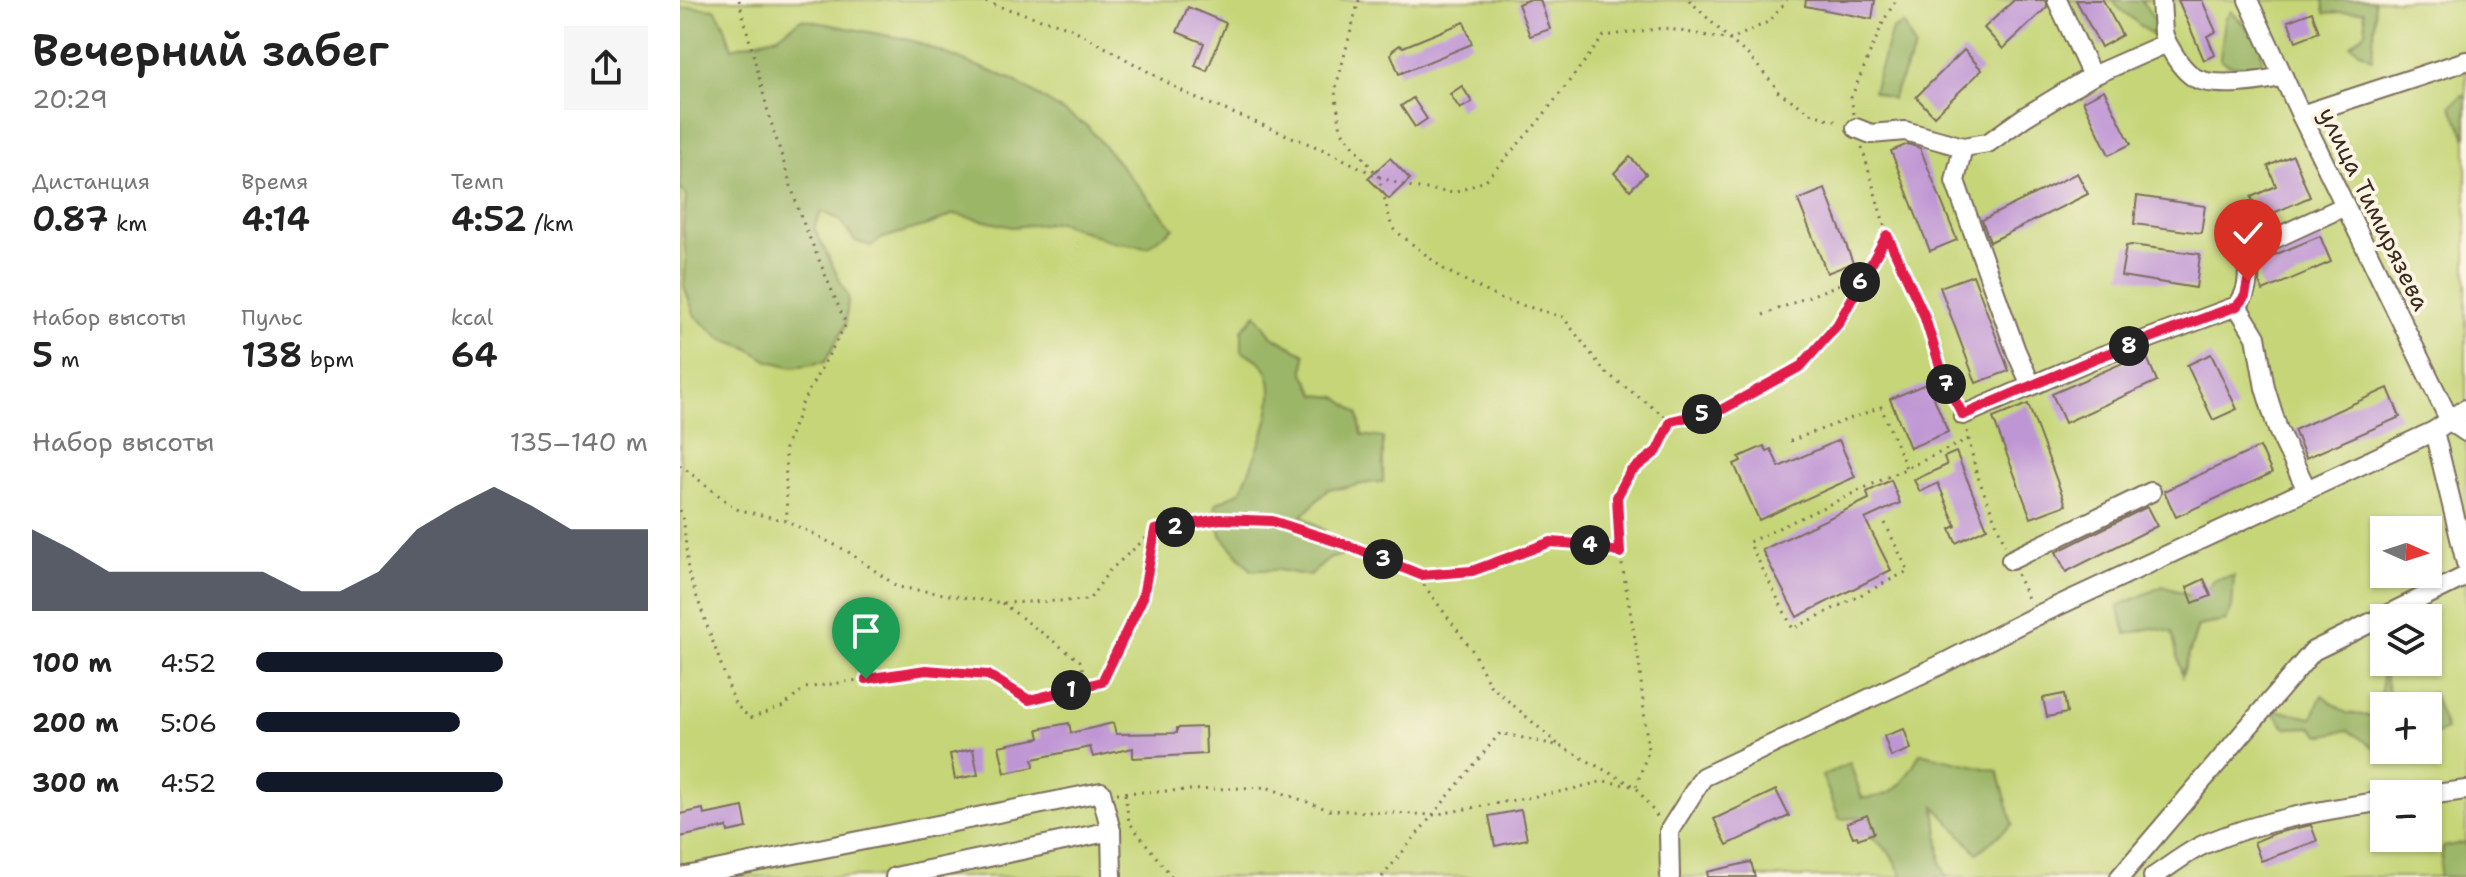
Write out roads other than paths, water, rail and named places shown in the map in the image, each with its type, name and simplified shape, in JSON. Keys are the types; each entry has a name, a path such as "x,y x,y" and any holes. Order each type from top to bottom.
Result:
{"street":[{"path":"2057,0 2092,76"},
{"path":"2161,0 2163,33 2167,43 2184,69 2197,80 2263,82 2283,76"},
{"name":"улица Тимирязева","path":"2248,0 2345,206 2442,426 2466,432"},
{"path":"1856,128 1871,134 1905,131 1963,147 1988,143 2092,76 2167,43"},
{"path":"2301,115 2466,61"},
{"path":"1963,147 1955,181 2031,385"},
{"path":"1963,415 2031,385 2237,306 2245,296 2250,250 2345,206"},
{"path":"2237,306 2256,337 2265,388 2278,430 2307,490"},
{"path":"1670,877 1669,831 1703,777 2036,616 2442,426 2466,409"},
{"path":"2442,426 2466,563"},
{"path":"2011,560 2151,492"},
{"path":"2120,877 2313,651 2466,576"},
{"path":"2442,793 2466,790"},
{"path":"681,877 1101,792 1111,831 1112,877"},
{"path":"2153,877 2204,845 2270,822 2370,803"},
{"path":"895,877 1111,831"}]}
